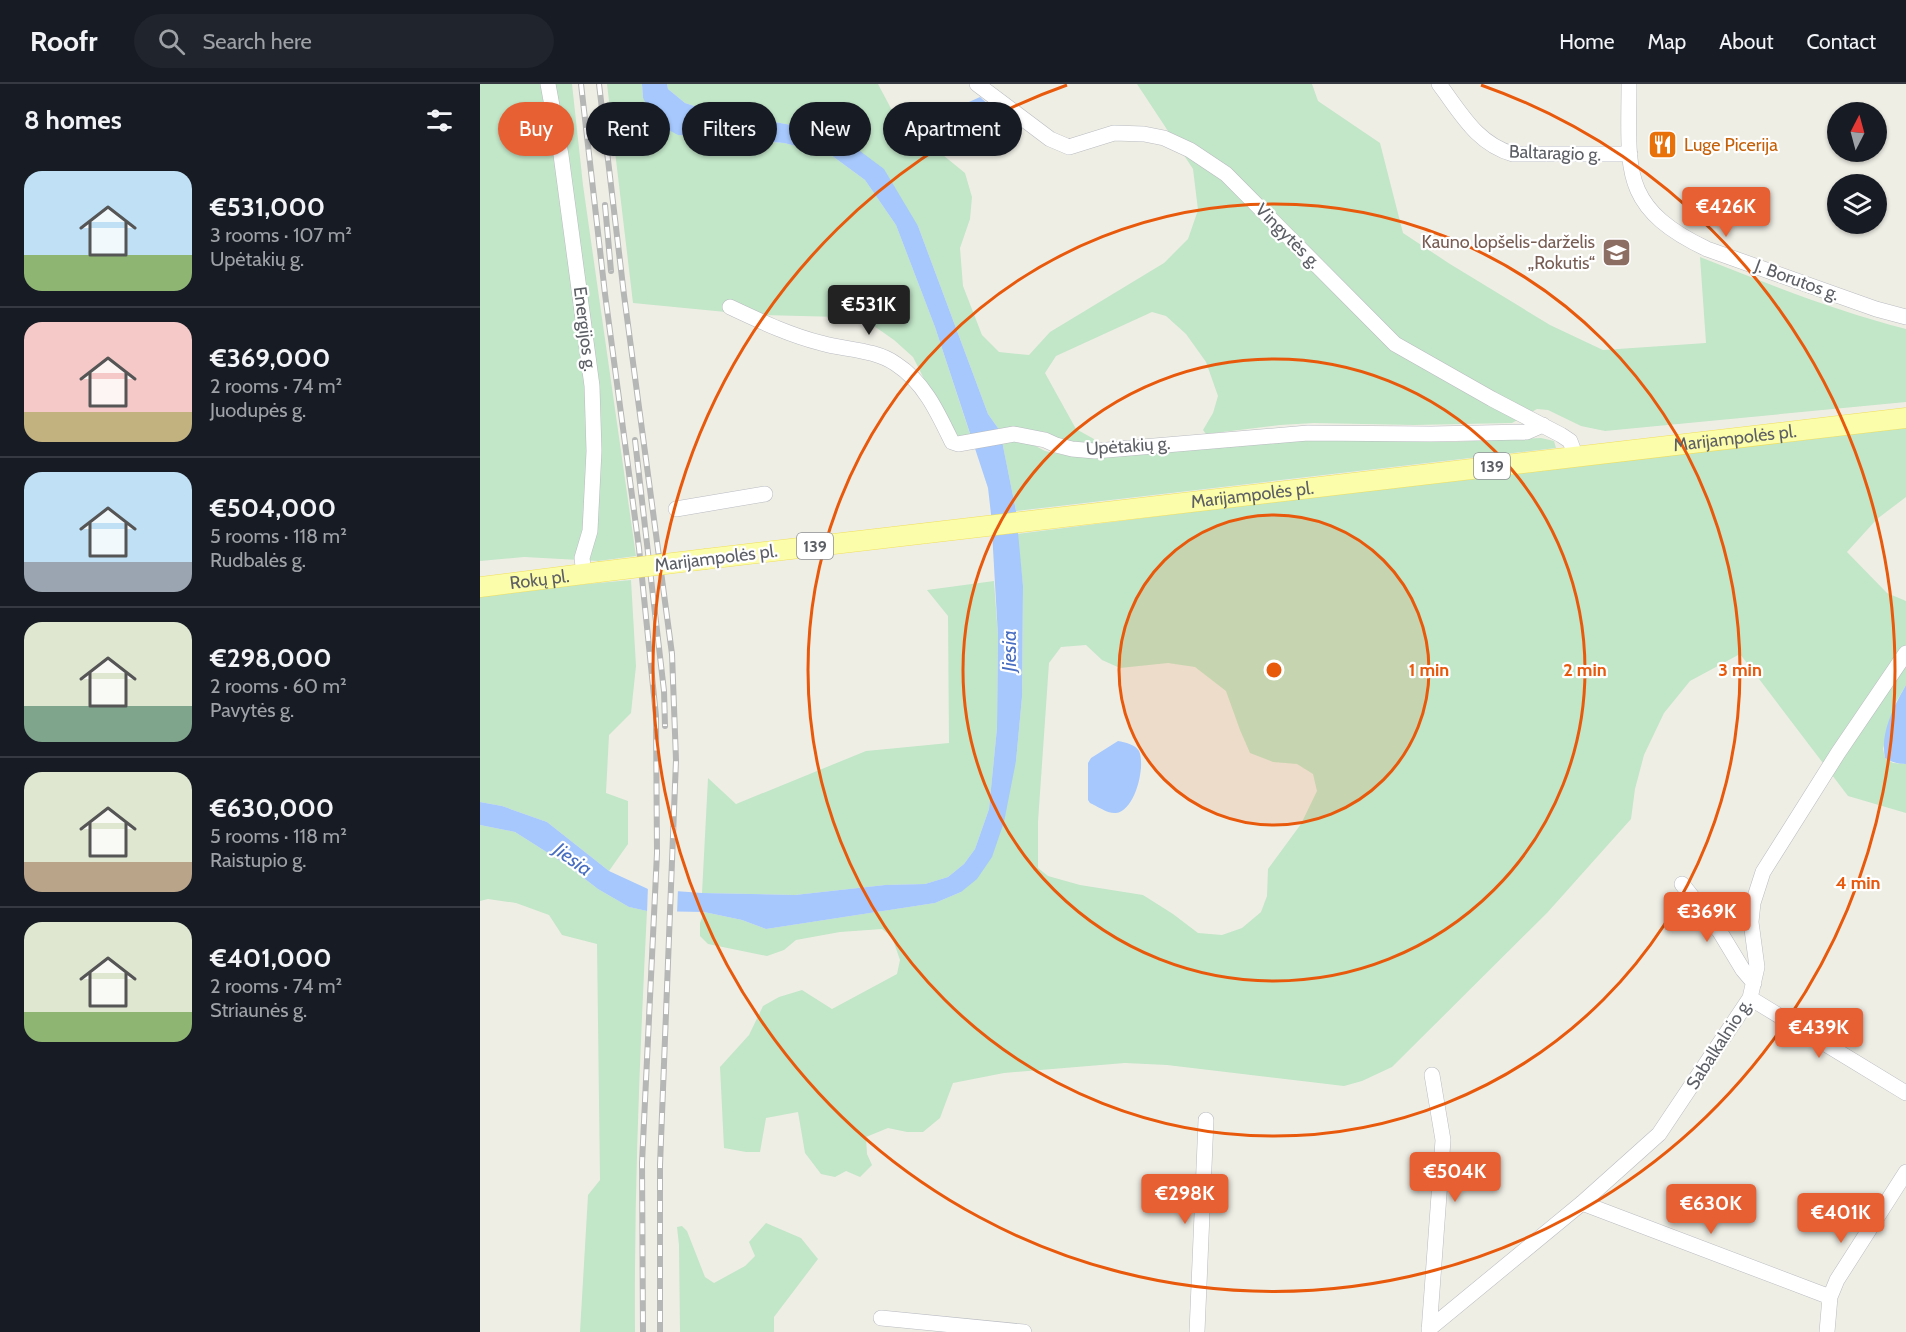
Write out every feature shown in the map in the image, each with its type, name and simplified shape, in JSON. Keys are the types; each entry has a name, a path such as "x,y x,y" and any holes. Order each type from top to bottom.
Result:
{"main road":[{"name":"Marijampolės pl.","path":"592,573 1906,418"},
{"name":"Rokų pl.","path":"480,587 592,573"}],"street":[{"name":"Energijos g.","path":"548,84 561,155 592,386 594,452 590,531 582,558 592,573"},
{"name":"Vingytės g.","path":"977,84 1050,139 1069,147 1114,133 1144,134 1164,138 1190,150 1226,174 1395,344 1570,441 1576,457"},
{"name":"Baltaragio g.","path":"1439,84 1478,136 1502,151 1513,154 1630,154"},
{"name":"J. Borutos g.","path":"1629,84 1632,176 1637,191 1654,214 1666,225 1688,240 1707,249 1876,309 1906,317"},
{"name":"Upėtakių g.","path":"730,307 798,337 871,353 895,363 916,381 933,404 952,442 958,444 1014,434 1045,440 1056,446 1095,451 1308,433 1431,435 1527,432 1544,425"},
{"path":"676,509 765,494"},
{"name":"Sabalkalnio g.","path":"1429,1331 1582,1203 1659,1134 1752,991 1757,967 1751,922 1753,903 1763,872 1838,753 1906,653"},
{"path":"1682,884 1720,932 1743,970 1752,991 1906,1093"},
{"path":"1429,1331 1443,1140 1432,1075"},
{"path":"1197,1332 1206,1120"},
{"path":"1827,1332 1830,1297 1837,1280 1906,1172"},
{"path":"1582,1203 1830,1297"},
{"path":"880,1318 1024,1332"}],"green space":[{"path":"480,84 572,84 574,102 498,102 498,156 574,156 574,102 583,185 636,556 598,561 524,557 480,561"},
{"path":"607,84 642,84 643,98 647,102 609,102"},
{"path":"667,84 878,84 888,102 883,102 883,156 944,156 965,173 972,197 970,219 960,248 963,286 982,335 999,352 1029,355 1050,332 1164,263 1188,239 1198,210 1193,169 1137,84 1312,84 1318,101 1380,143 1403,233 1550,325 1603,350 1706,343 1700,257 1828,305 1906,329 1906,402 1605,431 1581,426 1548,410 1537,409 1512,423 1414,425 1314,423 1206,434 1203,430 1213,413 1218,396 1206,362 1186,334 1166,316 1152,312 1056,356 1045,373 1076,429 1094,439 1093,446 1056,438 1046,432 1033,431 1032,444 1045,451 1064,455 1307,440 1451,442 1541,438 1554,441 1556,448 1016,511 1000,431 988,414 918,226 856,156 871,156 871,102 789,102 789,125 777,122 777,102 684,102 668,89"},
{"path":"670,127 678,135 682,135 682,156 777,156 777,142 789,144 789,156 832,156 865,180 896,225 935,327 971,437 963,439 951,433 913,357 874,326 840,317 757,315 633,303 616,156 670,156"},
{"path":"1906,426 1906,497 1877,519 1847,552 1887,593 1906,601 1906,685 1896,702 1883,749 1885,758 1893,763 1906,764 1906,813 1848,796 1740,654 1690,681 1664,713 1644,755 1635,789 1631,819 1547,913 1392,1067 1362,1081 1344,1086 1167,1065 1125,1063 1004,1073 953,1083 940,1118 923,1132 907,1132 888,1128 866,1137 867,1154 872,1165 860,1177 846,1171 835,1177 821,1174 805,1153 798,1112 766,1118 760,1152 724,1148 720,1067 749,1035 763,1006 779,997 802,990 832,1009 897,974 900,960 892,937 882,929 840,932 796,940 784,950 767,956 708,944 700,936 700,923 704,912 742,920 766,929 935,903 961,892 1016,761 1022,697 1023,586 1017,534","holes":["1086,645 1102,660 1120,668 1168,663 1195,667 1226,691 1250,753 1273,762 1297,764 1313,774 1317,791 1301,824 1268,869 1267,896 1261,912 1242,928 1222,935 1198,933 1143,895 1080,885 1048,876 1038,868 1038,822 1049,663 1061,647"]},
{"path":"631,580 636,666 631,713 609,735 606,793 628,801 628,844 609,871 547,822 502,806 480,802 480,597"},
{"path":"994,581 998,636 997,728 989,809 975,849 964,864 948,877 925,884 885,885 795,895 702,893 708,778 736,804 866,751 949,743 948,616 927,590"},
{"path":"480,825 515,832 567,865 598,889 629,907 647,911 635,1226 635,1332 580,1332 588,1195 600,1180 597,944 562,935 549,915 516,903 488,899 480,901"},
{"path":"766,1223 801,1238 818,1259 774,1317 774,1332 680,1332 677,1227 682,1226 687,1231 705,1277 714,1283 745,1266 755,1256 749,1242"}],"water":[{"path":"642,84 667,84 668,89 684,102 682,135 670,131 670,102 645,102"},
{"path":"980,97 986,102 969,102"},
{"path":"777,122 789,125 789,144 777,142"},
{"name":"Jiesia","path":"832,156 867,156 884,169 918,226 988,414 1000,431 1016,511 1023,586 1022,697 1016,761 1004,822 992,857 977,879 961,892 935,903 766,929 742,920 704,912 647,911 629,907 598,889 567,865 515,832 480,825 480,802 502,806 547,822 609,871 648,889 795,895 885,885 925,884 948,877 964,864 975,849 989,809 997,728 998,636 988,488 935,327 896,225 865,180"},
{"path":"1906,685 1906,764 1885,758 1884,739 1889,720"},
{"path":"1118,741 1138,749 1141,767 1137,787 1129,805 1113,813 1088,800 1088,763 1091,758"}],"pier":[{"path":"648,885 678,888 677,914 647,914"}],"railway":[{"path":"581,84 605,294 639,548 656,716 657,853 642,1163 643,1332"},
{"path":"599,84 624,295 672,654 676,760 660,1165 660,1332"},
{"path":"605,205 611,271"},
{"path":"635,440 664,691 665,726"}],"place":[{"name":"Luge Picerija","path":"1663,145"},
{"name":"Kauno lopšelis-darželis „Rokutis“","path":"1616,252"}]}
